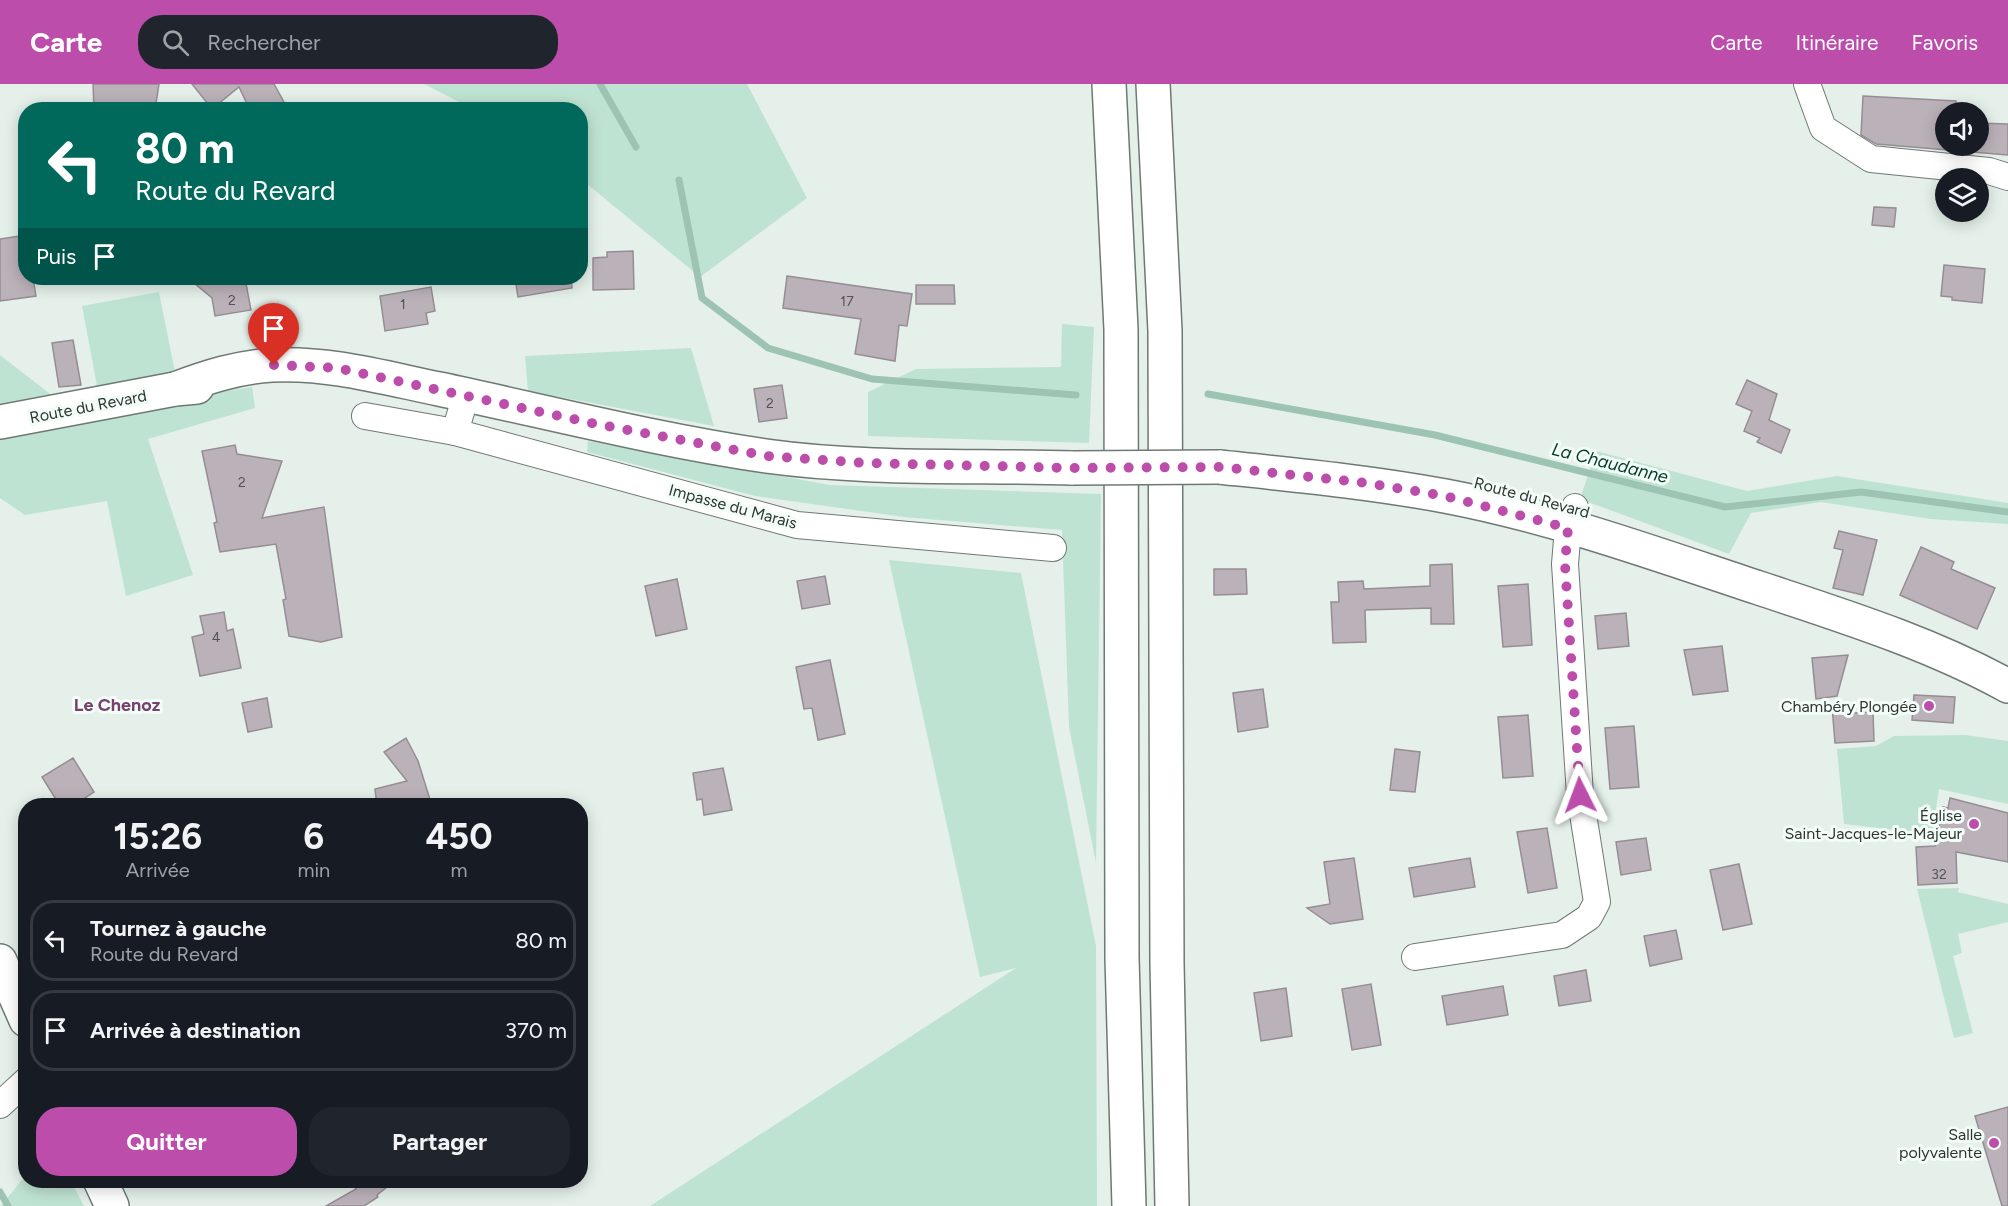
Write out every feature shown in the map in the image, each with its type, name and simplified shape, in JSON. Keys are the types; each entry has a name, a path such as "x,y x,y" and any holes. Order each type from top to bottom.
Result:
{"main road":[{"path":"1108,84 1121,329 1122,958 1129,1206"},
{"path":"1153,84 1165,331 1167,963 1172,1206"},
{"name":"Route du Revard","path":"0,422 175,389 216,374 274,365 337,368 596,424 767,456 840,462 1072,468 1220,467 1366,483 1571,518 1903,638 2007,683"},
{"path":"0,961 18,1002"},
{"path":"104,1188 112,1206"}],"street":[{"path":"1807,84 1823,128 1871,159 1989,171 2008,177"},
{"path":"455,432 466,395"},
{"name":"Impasse du Marais","path":"365,416 455,432 797,525 1053,548"},
{"path":"1415,957 1562,935 1589,917 1597,902 1580,795 1565,564 1571,518"},
{"path":"0,1105 18,1088"}],"green space":[{"path":"424,84 747,84 807,198 700,277 588,185 588,102 459,102"},
{"path":"159,292 175,372 97,386 82,306"},
{"path":"1062,324 1094,327 1089,443 868,436 868,392 916,369 1061,367"},
{"path":"691,348 714,426 528,391 525,356"},
{"path":"0,355 76,414 252,387 255,408 148,439 193,575 126,596 107,501 25,515 0,498 0,440 18,428 0,410"},
{"path":"588,441 830,485 1101,494 1096,863 1069,727 1062,530 904,517 755,496 587,452"},
{"path":"1596,451 1747,491 1837,476 2008,503 2008,524 1930,519 1821,502 1751,513 1729,554 1580,499"},
{"path":"889,560 1021,573 1096,946 1097,1206 650,1206 1016,968 980,977"},
{"path":"1965,735 2008,741 2008,804 1939,789 1932,834 1844,824 1837,749 1876,746 1894,736"},
{"path":"1959,888 1958,892 2008,904 2008,922 1958,934 1962,953 1953,956 1973,1033 1954,1038 1917,889"},
{"path":"18,1185 18,1188 75,1188 84,1206 1,1206"}],"building":[{"path":"93,84 159,84 156,102 94,102"},
{"path":"192,84 274,84 284,102 246,102 239,87 221,102 206,102"},
{"path":"1863,96 1956,101 1935,102 1935,149 1876,144 1861,135"},
{"path":"1989,123 2008,124 2008,155 1989,153"},
{"path":"1874,207 1896,208 1894,227 1872,225"},
{"path":"18,236 18,285 34,285 36,296 0,301 0,239"},
{"path":"633,251 634,289 593,290 593,258 607,257 607,252"},
{"path":"1944,265 1985,269 1982,303 1952,300 1952,297 1941,296"},
{"path":"787,276 912,294 907,326 899,325 895,361 855,354 861,319 783,308"},
{"path":"196,285 246,285 251,310 215,316 212,298"},
{"path":"516,285 572,285 572,288 518,297"},
{"path":"916,285 954,285 955,304 916,304"},
{"path":"431,287 435,311 426,313 428,324 385,331 380,296"},
{"path":"73,340 81,385 59,387 52,343"},
{"path":"1747,380 1777,394 1769,420 1790,430 1781,453 1757,442 1760,438 1744,431 1752,411 1736,404"},
{"path":"782,385 787,418 759,422 754,389"},
{"path":"235,445 237,454 282,461 262,518 324,507 342,637 321,642 289,636 283,600 286,599 276,544 220,552 214,523 217,522 202,451"},
{"path":"1839,531 1877,540 1863,595 1833,588 1843,550 1834,548"},
{"path":"1921,547 1954,562 1951,569 1995,588 1977,629 1900,595"},
{"path":"1452,564 1454,624 1431,624 1431,608 1365,610 1366,642 1333,643 1331,602 1339,602 1338,582 1363,581 1364,589 1430,586 1430,565"},
{"path":"1214,569 1246,569 1247,594 1214,595"},
{"path":"825,576 830,604 802,609 797,581"},
{"path":"677,579 687,629 656,636 645,586"},
{"path":"1528,584 1532,645 1503,647 1498,586"},
{"path":"224,612 227,631 233,629 241,668 200,676 192,637 204,634 200,616"},
{"path":"1626,613 1629,646 1598,649 1595,616"},
{"path":"1722,646 1728,691 1693,695 1684,650"},
{"path":"1848,655 1837,696 1816,699 1812,658"},
{"path":"830,660 845,734 818,740 812,708 804,709 796,667"},
{"path":"1263,689 1268,727 1238,732 1233,693"},
{"path":"1914,695 1955,697 1953,723 1912,720"},
{"path":"267,698 272,727 248,732 242,703"},
{"path":"1832,706 1853,713 1873,712 1874,741 1835,743"},
{"path":"1528,715 1533,776 1503,778 1498,717"},
{"path":"1634,726 1639,787 1610,789 1605,728"},
{"path":"406,738 418,761 430,798 376,798 375,789 407,781 384,752"},
{"path":"1395,749 1420,752 1415,792 1390,790"},
{"path":"73,758 94,792 85,798 55,798 42,777"},
{"path":"723,768 732,810 704,815 702,799 697,800 693,773"},
{"name":"Église Saint-Jacques-le-Majeur","path":"1950,798 2008,813 2008,862 1956,852 1957,883 1918,885 1916,847 1935,846 1943,807 1948,808"},
{"path":"1547,828 1557,888 1528,893 1517,832"},
{"path":"1646,838 1651,870 1621,875 1616,842"},
{"path":"1354,858 1363,919 1330,924 1307,908 1330,904 1324,862"},
{"path":"1470,858 1475,887 1414,897 1409,868"},
{"path":"1739,864 1752,924 1723,930 1710,870"},
{"path":"1676,930 1682,959 1650,966 1644,936"},
{"path":"1586,970 1591,1001 1559,1006 1554,976"},
{"path":"1371,984 1381,1045 1352,1050 1342,989"},
{"path":"1503,986 1508,1015 1447,1025 1442,996"},
{"path":"1286,988 1292,1036 1261,1041 1254,993"},
{"name":"Salle polyvalente","path":"2008,1107 2008,1206 2002,1206 1975,1116"},
{"path":"386,1188 377,1195 378,1197 364,1206 326,1206 356,1189"}],"waterway":[{"name":"La Chaudanne","path":"600,84 636,147"},
{"path":"679,180 702,298 768,348 872,379 1076,395"},
{"name":"La Chaudanne","path":"1208,394 1435,435 1725,507 1861,492 2008,512"},
{"path":"0,1192 8,1206"}],"place":[{"name":"Chambéry Plongée","path":"1929,706"},
{"name":"Église Saint-Jacques-le-Majeur","path":"1974,824"},
{"name":"Salle polyvalente","path":"1994,1143"}],"district":[{"name":"Le Chenoz","path":"117,705"}],"route":[{"path":"274,365 337,368 596,424 767,456 864,463 1072,468 1220,467 1366,483 1445,496 1502,508 1568,528 1565,564 1580,795"}]}
